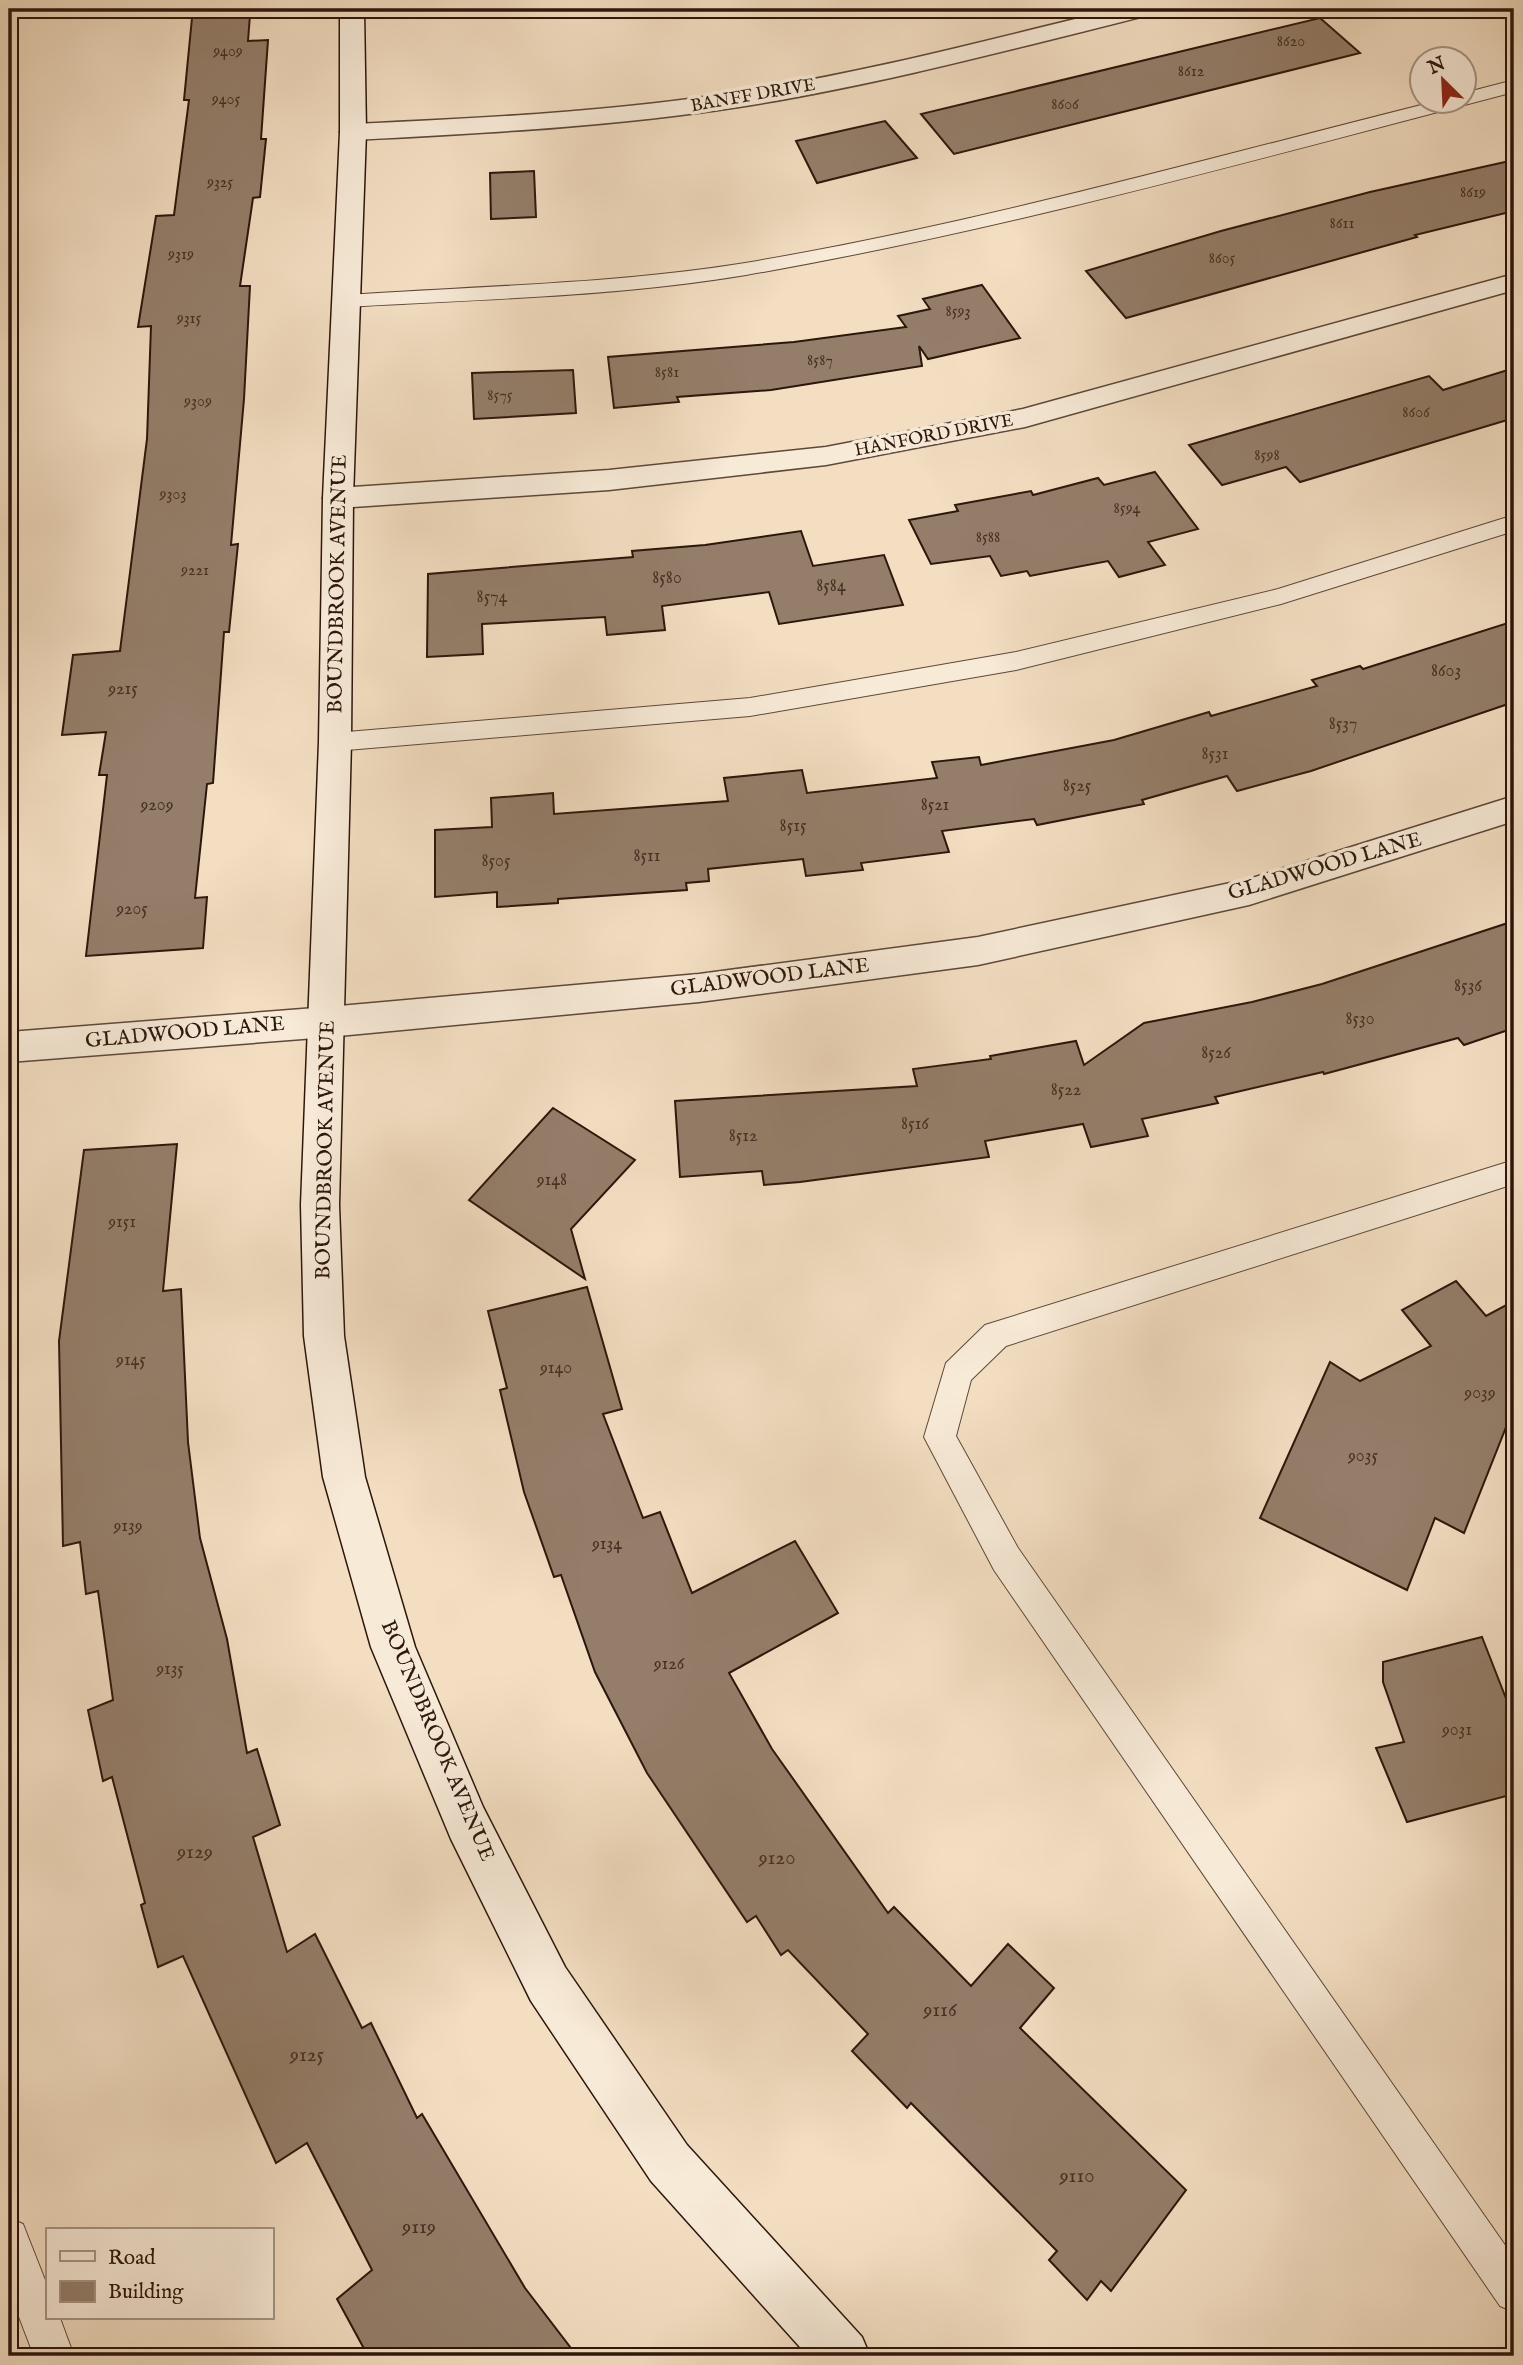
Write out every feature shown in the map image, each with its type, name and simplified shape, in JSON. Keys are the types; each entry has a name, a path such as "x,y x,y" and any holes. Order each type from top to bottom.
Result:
{"street":[{"name":"BOUNDBROOK AVENUE","path":"352,9 353,132 338,498 328,1022 320,1205 324,1336 344,1477 393,1647 467,1823 548,1984 669,2163 843,2356"},
{"name":"BANFF DRIVE","path":"353,132 559,120 694,106 868,74 1145,9"},
{"name":"HANFORD DRIVE","path":"338,498 609,480 827,456 1025,418 1514,282"},
{"name":"GLADWOOD LANE","path":"9,1047 328,1022 699,988 978,951 1249,892 1514,808"}],"lane":[{"path":"1478,95 1514,86"},
{"path":"346,301 623,283 744,269 975,223 1408,114"},
{"path":"335,742 750,707 1016,661 1281,596 1514,523"},
{"path":"1514,1172 996,1335 957,1373 940,1437 1006,1559 1514,2292"},
{"path":"9,2238 54,2356"}],"building":[{"path":"250,15 248,41 268,40 261,139 266,139 260,197 253,198 240,286 250,286 244,399 231,545 238,544 229,632 224,632 213,783 207,784 195,898 207,897 203,948 86,956 107,775 99,775 106,732 62,735 73,655 120,651 147,439 151,326 138,327 156,216 174,215 189,100 184,100 192,18"},
{"path":"1320,18 1360,53 954,154 921,114"},
{"path":"885,121 917,158 817,183 796,141"},
{"path":"1514,160 1514,211 1415,235 1417,237 1126,318 1086,271 1221,231 1370,192"},
{"path":"534,171 536,217 491,219 490,173"},
{"path":"982,285 1020,338 928,359 919,346 922,366 771,390 677,397 679,402 614,408 608,357 794,342 906,327 898,316 930,309 923,299"},
{"path":"1514,368 1514,418 1300,482 1286,467 1222,485 1189,445 1429,376 1443,390"},
{"path":"573,370 576,413 474,419 472,373"},
{"path":"1155,472 1198,529 1148,542 1165,565 1119,577 1108,561 1030,576 1027,571 1001,576 990,556 931,564 909,520 958,511 955,505 1031,491 1033,495 1098,478 1104,485"},
{"path":"801,531 813,566 884,555 903,605 779,624 769,592 662,606 665,630 607,635 605,617 482,624 483,654 427,657 428,574 633,557 632,551 705,545"},
{"path":"1514,621 1514,702 1311,771 1237,791 1227,776 1142,800 1144,804 1037,825 1034,819 942,831 949,852 861,863 863,870 806,876 803,859 708,869 709,881 686,883 687,890 558,899 558,903 497,907 497,892 435,897 435,830 492,827 491,798 553,793 554,814 728,801 724,778 802,770 807,793 937,778 932,762 979,757 981,765 1114,740 1209,712 1211,716 1317,686 1312,680 1360,666 1363,669"},
{"path":"1514,921 1514,1028 1464,1045 1458,1038 1324,1074 1323,1072 1215,1097 1218,1103 1142,1119 1148,1136 1091,1147 1083,1124 985,1141 989,1157 800,1182 764,1185 762,1171 680,1177 675,1101 917,1086 913,1069 991,1059 990,1056 1076,1041 1084,1065 1144,1023 1252,1002 1322,984"},
{"path":"553,1108 635,1160 571,1229 585,1279 469,1200"},
{"path":"177,1144 163,1291 181,1289 188,1442 200,1538 227,1639 247,1753 257,1749 280,1825 253,1837 287,1952 315,1934 362,2028 371,2023 417,2118 422,2114 525,2288 577,2356 368,2356 337,2299 372,2270 307,2143 276,2163 183,1956 158,1967 141,1905 145,1903 112,1777 103,1781 88,1710 113,1700 98,1591 86,1594 80,1542 63,1546 59,1341 84,1150"},
{"path":"1456,1281 1486,1316 1514,1301 1514,1407 1464,1533 1435,1518 1407,1590 1260,1518 1330,1362 1360,1381 1431,1346 1402,1310"},
{"path":"587,1287 622,1409 603,1414 643,1518 660,1512 692,1593 795,1541 838,1613 729,1673 772,1749 888,1913 894,1907 971,1986 1008,1944 1054,1988 1020,2028 1186,2190 1111,2291 1101,2281 1087,2300 1049,2260 1057,2251 911,2103 907,2108 852,2051 868,2034 788,1950 781,1955 756,1916 747,1922 647,1773 595,1672 561,1575 554,1577 524,1492 500,1390 507,1388 488,1311"},
{"path":"1482,1637 1514,1719 1514,1794 1407,1822 1376,1748 1404,1742 1383,1682 1383,1662"}]}
